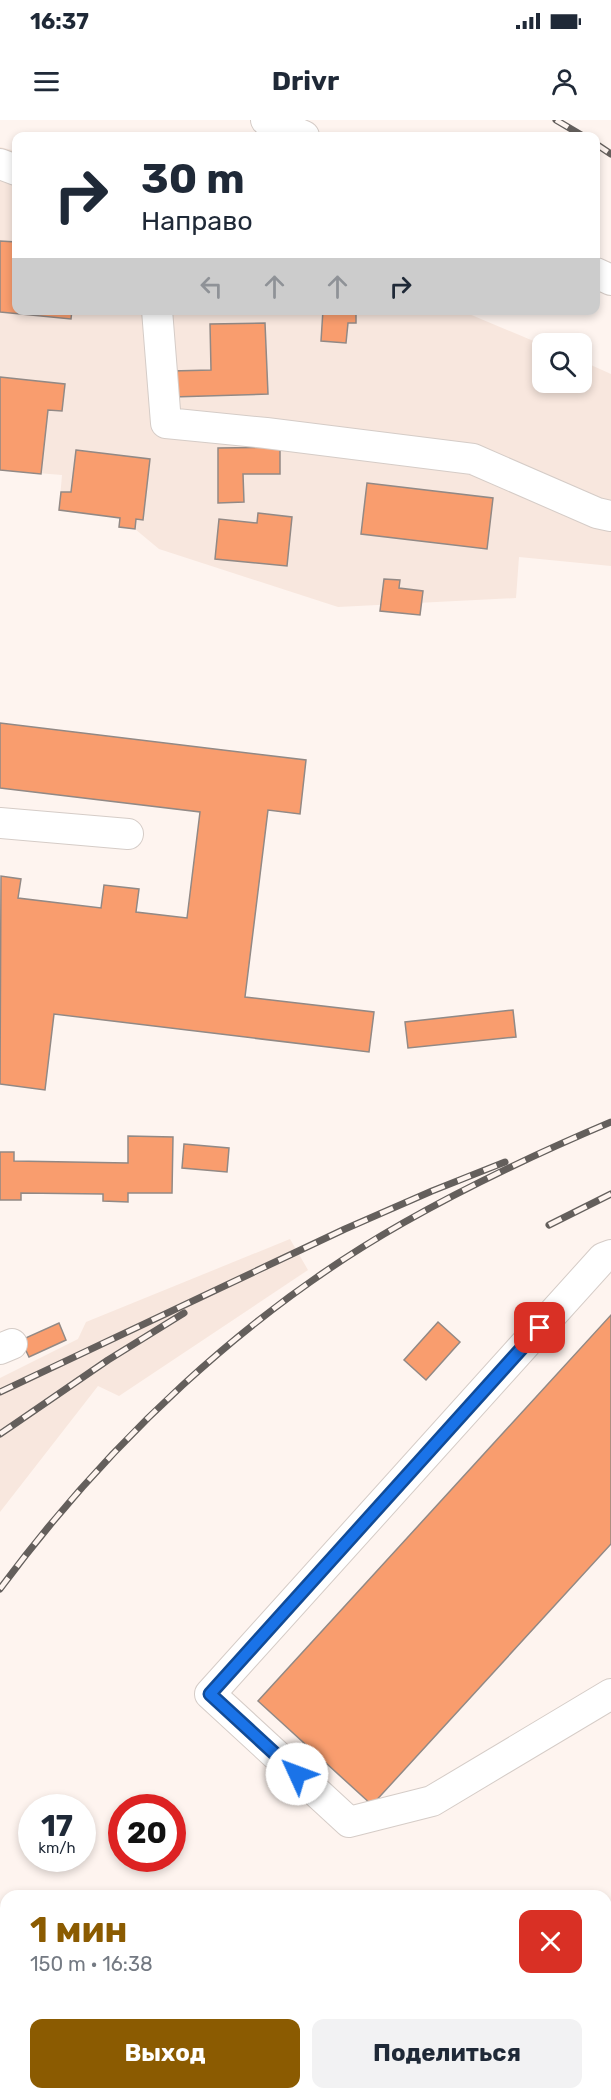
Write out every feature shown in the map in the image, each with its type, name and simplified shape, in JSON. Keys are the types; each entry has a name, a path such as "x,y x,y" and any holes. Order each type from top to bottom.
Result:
{"lane":[{"path":"266,120 294,132"},
{"path":"157,315 166,423 473,459 597,513 611,516"},
{"path":"0,823 128,834"},
{"path":"611,1255 603,1258 210,1694 349,1822 432,1801 611,1694"}],"shaded area":[{"path":"0,147 12,150 12,315 472,315 532,340 532,393 592,393 592,365 611,374 611,566 519,557 516,598 338,607 159,549 135,529 119,527 120,518 59,510 62,475 0,470"},
{"path":"290,1239 308,1270 119,1396 98,1386 0,1512 0,1378 78,1339 86,1322"}],"building":[{"path":"0,241 12,242 12,313 0,312"},
{"path":"30,315 71,315 71,319"},
{"path":"323,315 356,315 356,323 348,323 346,343 321,341"},
{"path":"265,323 268,394 173,397 172,371 211,370 210,324"},
{"path":"0,377 65,384 62,411 48,410 41,474 0,470"},
{"path":"280,447 280,474 243,474 244,502 218,503 218,448"},
{"path":"76,450 150,459 143,520 136,519 135,529 119,527 120,518 59,510 61,492 71,492"},
{"path":"367,483 493,498 487,549 361,534"},
{"path":"258,513 292,517 287,566 215,559 219,519 257,523"},
{"path":"384,579 400,580 399,588 423,591 420,615 380,611"},
{"path":"0,723 306,760 300,814 268,810 245,997 374,1012 369,1052 54,1014 45,1090 0,1084 1,876 21,879 18,898 101,908 104,885 139,889 136,912 187,918 200,812 0,788"},
{"path":"513,1010 516,1037 408,1048 405,1022"},
{"path":"128,1136 173,1137 172,1193 128,1193 128,1202 103,1201 103,1194 21,1193 21,1200 0,1200 0,1152 14,1152 14,1161 128,1163"},
{"path":"184,1144 229,1148 227,1172 182,1168"},
{"path":"611,1315 611,1544 372,1805 258,1701"},
{"path":"438,1322 460,1342 426,1380 404,1360"},
{"path":"59,1323 66,1340 29,1357 21,1340"}],"railway":[{"path":"556,120 576,132"},
{"path":"600,147 611,154"},
{"path":"0,1589 86,1483 133,1433 183,1385 289,1297 345,1258 428,1209 558,1145 611,1122"},
{"path":"0,1392 345,1229 505,1162"},
{"path":"549,1225 611,1194"},
{"path":"0,1434 108,1360 184,1313"}],"route":[{"path":"297,1774 210,1694 540,1328"}]}
